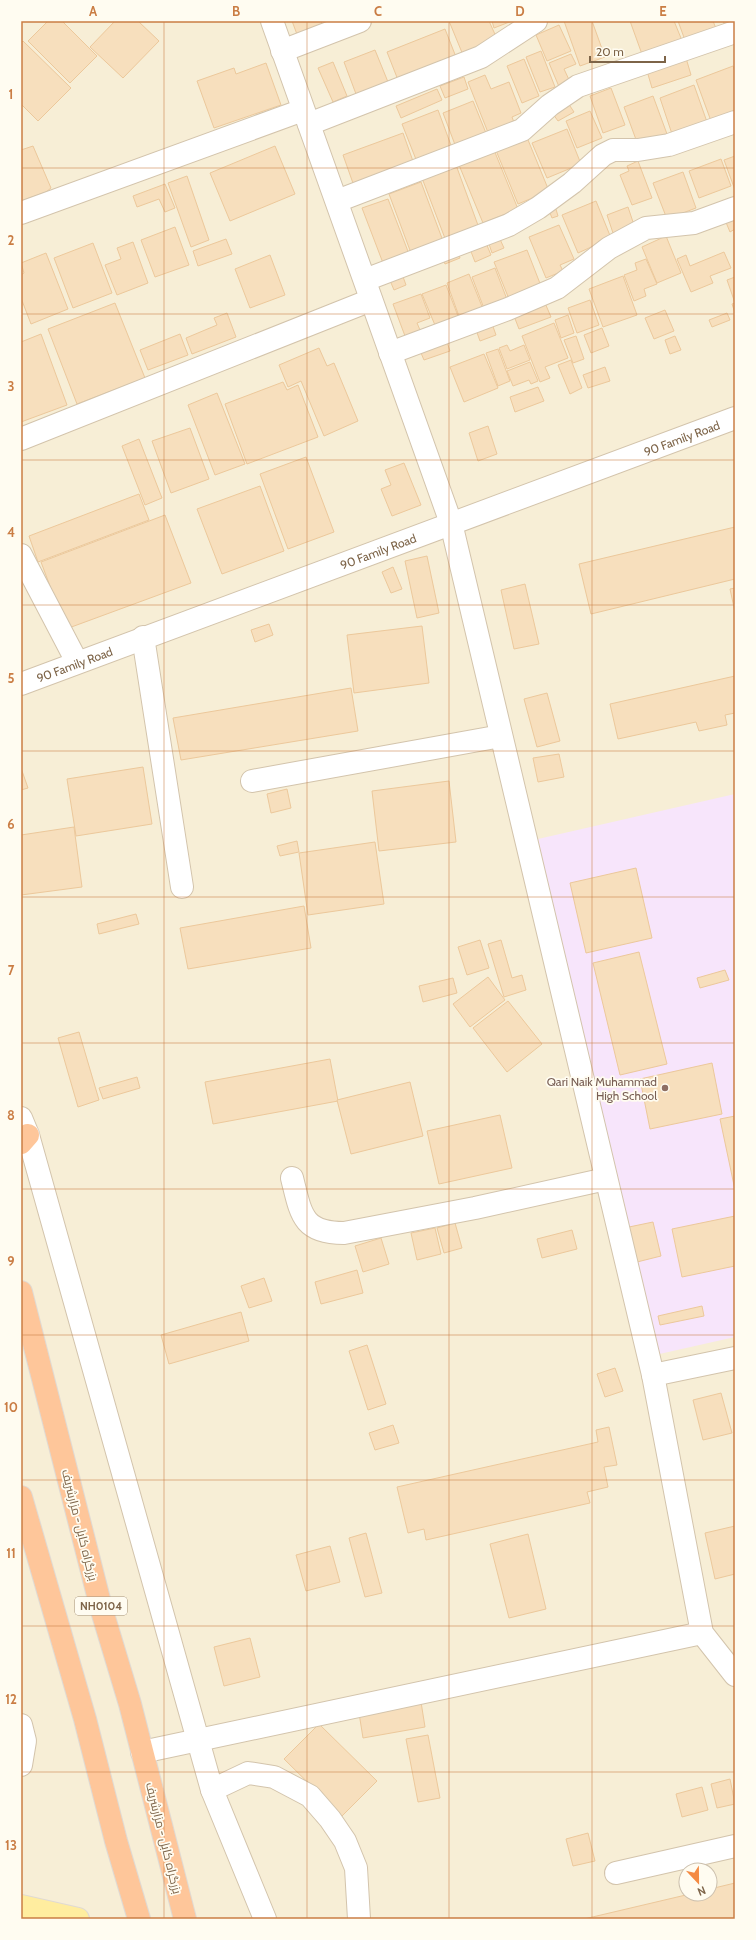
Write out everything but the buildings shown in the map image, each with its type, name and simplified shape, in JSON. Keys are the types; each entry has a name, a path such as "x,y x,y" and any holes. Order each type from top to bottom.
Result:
{"highway":[{"name":"بزرگراه کابل - مزارشریف","path":"21,1292 102,1611 142,1752 185,1919"},
{"path":"21,1497 85,1720 116,1841 139,1919"}],"main road":[{"path":"21,1906 78,1919"}],"street":[{"path":"272,21 451,523 653,1375 702,1633 735,1675"},
{"path":"282,51 360,21"},
{"path":"21,213 481,57 536,21"},
{"path":"337,201 522,130 550,105 578,86 735,32"},
{"path":"21,439 368,290 509,225 538,208 572,183 603,155 613,150 638,150 669,145 735,122"},
{"path":"390,353 508,309 557,288 609,248 646,228 694,223 735,208"},
{"name":"90 Family Road","path":"21,684 735,418"},
{"path":"21,555 77,662"},
{"path":"144,637 182,887"},
{"path":"252,781 501,736"},
{"path":"23,1132 212,1790 265,1919"},
{"path":"292,1178 304,1219 311,1226 328,1233 344,1233 467,1210 606,1179"},
{"path":"653,1375 735,1358"},
{"path":"142,1752 702,1633"},
{"path":"21,1725 24,1741 21,1765"},
{"path":"212,1790 248,1773 274,1777 310,1796 330,1819 345,1841 356,1868 359,1919"},
{"path":"616,1873 735,1846"}],"shaded area":[{"path":"21,21 735,21 735,1919 21,1919"},
{"name":"Qari Naik Muhammad High School","path":"735,794 735,1337 655,1355 538,839"}],"place":[{"name":"Qari Naik Muhammad High School","path":"665,1088"}]}
